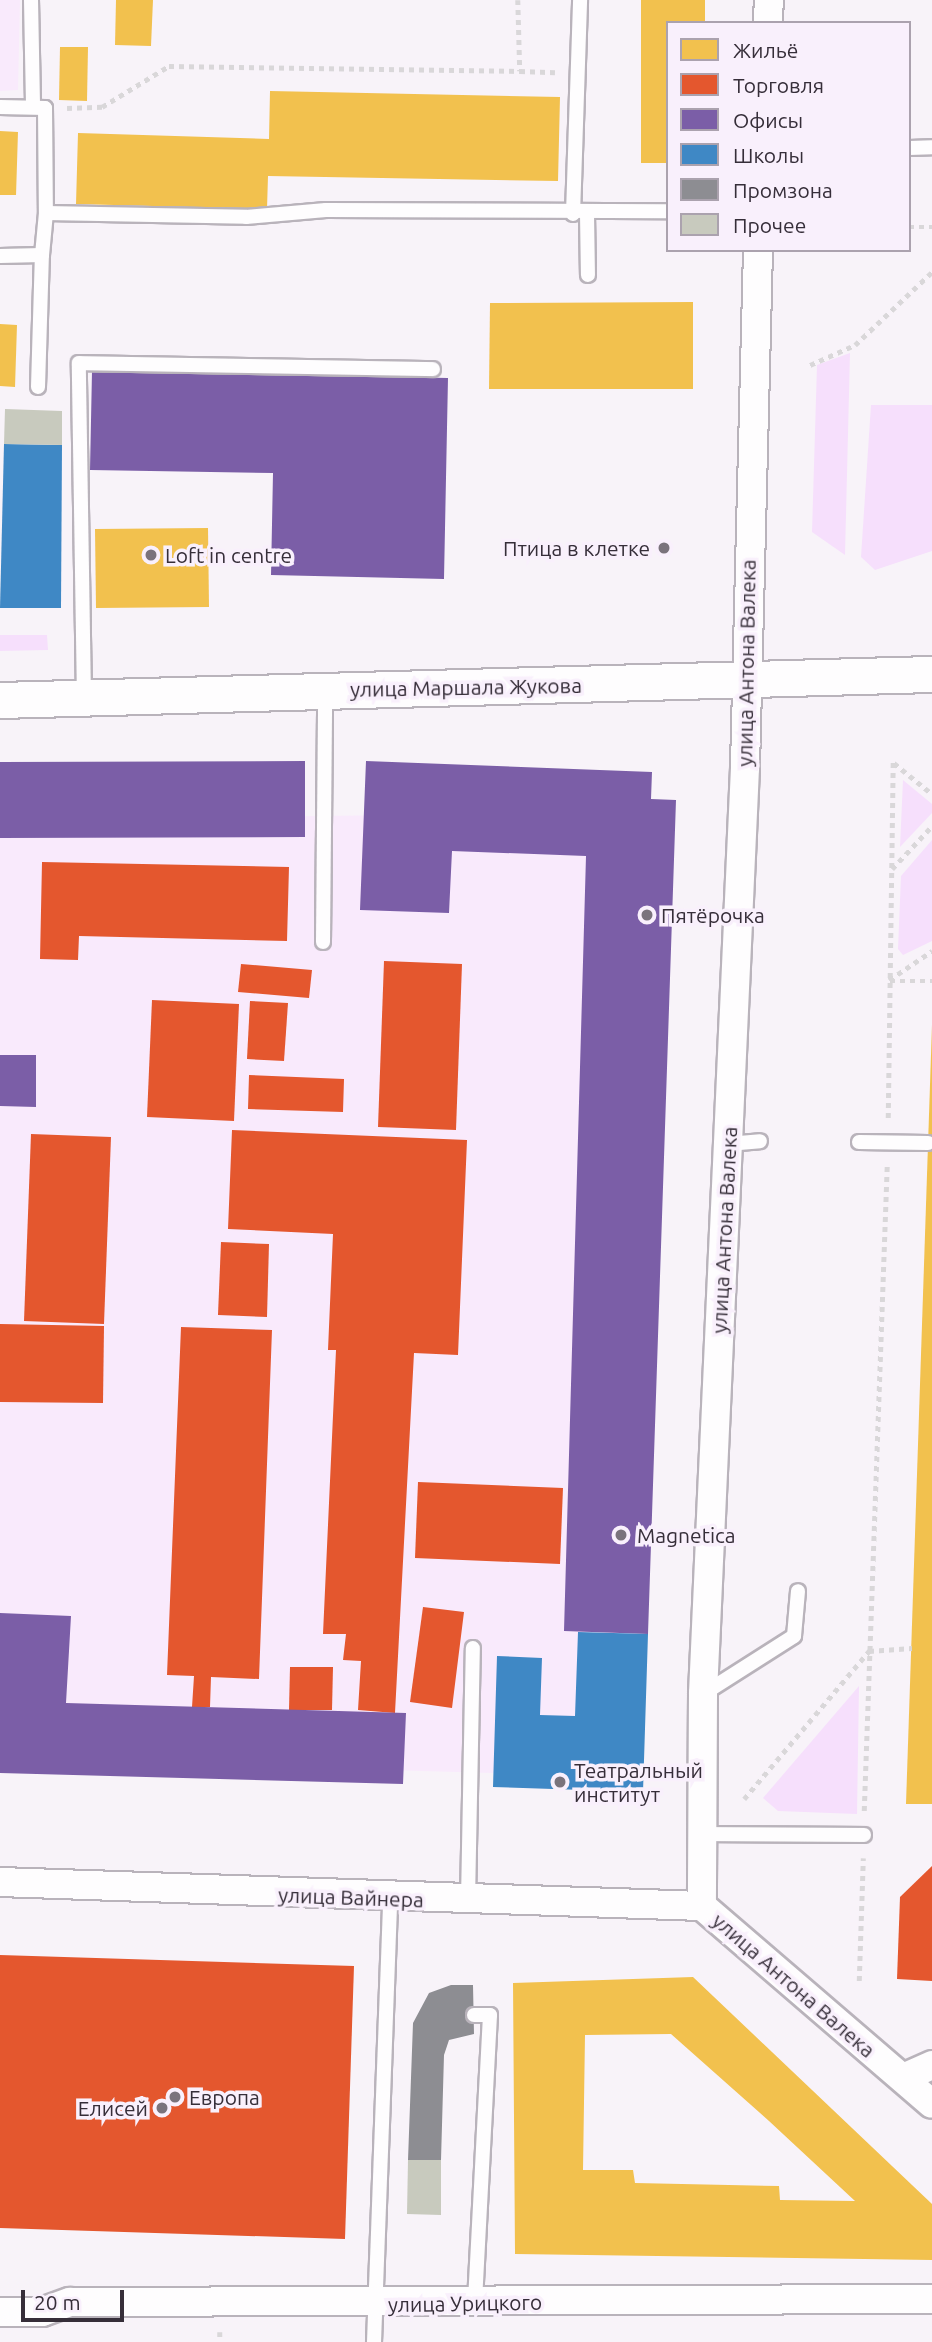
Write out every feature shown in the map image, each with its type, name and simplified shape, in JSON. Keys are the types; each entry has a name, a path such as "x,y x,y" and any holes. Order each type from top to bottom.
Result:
{"street":[{"path":"768,21 769,0"},
{"name":"улица Антона Валека","path":"758,252 747,680 704,1694 700,1833 702,1906 932,2104"},
{"name":"улица Маршала Жукова","path":"0,700 85,700 932,674"},
{"name":"улица Вайнера","path":"0,1882 390,1899 702,1906"},
{"path":"903,2078 932,2065"},
{"name":"улица Урицкого","path":"0,2312 42,2312 69,2302 375,2304 932,2299"}],"lane":[{"path":"31,0 46,213 38,387"},
{"path":"580,0 580,214 588,275"},
{"path":"0,107 39,107"},
{"path":"911,148 932,147"},
{"path":"46,213 580,214 666,211"},
{"path":"0,256 42,255"},
{"path":"85,700 79,363 433,369"},
{"path":"323,942 326,691"},
{"path":"728,1144 760,1141"},
{"path":"859,1142 928,1143"},
{"path":"704,1694 794,1636 798,1591"},
{"path":"468,1900 473,1648"},
{"path":"700,1833 864,1835"},
{"path":"373,2342 390,1899"},
{"path":"474,2014 490,2015 475,2302"}],"path":[{"path":"519,0 520,71"},
{"path":"39,107 102,107 169,66 565,72"},
{"path":"911,227 932,227"},
{"path":"810,365 855,345 932,272"},
{"path":"859,1981 888,1141 893,762 932,794"},
{"path":"892,870 932,826"},
{"path":"889,981 932,951"},
{"path":"889,981 932,981"},
{"path":"744,1799 869,1651 912,1648"}],"shaded area":[{"path":"0,0 20,0 18,90 0,91"},
{"path":"850,353 845,555 812,532 817,365"},
{"path":"871,405 932,405 932,551 875,570 861,557"},
{"path":"0,635 47,635 48,650 0,651"},
{"path":"903,780 932,804 932,813 900,847"},
{"path":"642,812 633,1777 0,1759 0,820"},
{"path":"932,840 932,941 903,955 898,949 901,876"},
{"path":"859,1686 857,1814 778,1811 763,1798"}],"building: Жильё":[{"path":"116,0 153,0 151,46 115,45"},
{"path":"641,0 705,0 705,21 666,21 666,163 641,163"},
{"path":"60,47 88,47 87,101 59,100"},
{"path":"270,91 560,97 558,181 268,176 267,209 76,204 78,133 269,139"},
{"path":"0,131 18,132 16,195 0,195"},
{"path":"693,302 693,389 489,389 490,303"},
{"path":"0,324 17,325 15,387 0,386"},
{"path":"208,528 209,607 96,608 95,529"},
{"path":"932,1025 932,1804 906,1804"},
{"path":"693,1977 932,2204 932,2260 515,2254 513,1983","holes":["671,2034 855,2201 780,2200 779,2186 635,2183 633,2170 583,2170 585,2035"]}],"building: Торговля":[{"path":"42,862 289,867 287,941 79,936 78,960 40,959"},
{"path":"384,961 462,964 456,1130 378,1127"},
{"path":"241,964 312,970 309,998 238,992"},
{"path":"152,1000 239,1004 234,1121 147,1117"},
{"path":"250,1001 288,1003 284,1061 247,1059"},
{"path":"249,1075 344,1079 343,1112 248,1109"},
{"path":"232,1130 467,1140 458,1355 414,1353 395,1713 358,1710 361,1661 343,1660 346,1634 323,1634 336,1350 328,1350 333,1234 228,1229"},
{"path":"31,1134 111,1137 104,1324 24,1321"},
{"path":"221,1242 269,1244 267,1317 218,1315"},
{"path":"0,1324 104,1326 103,1403 0,1402"},
{"path":"181,1327 272,1330 259,1679 211,1677 210,1707 192,1707 194,1676 167,1675"},
{"path":"418,1482 563,1488 560,1564 415,1558"},
{"path":"423,1607 464,1612 452,1708 410,1702"},
{"path":"290,1667 333,1667 332,1710 289,1710"},
{"path":"932,1866 932,1981 897,1979 900,1897"},
{"name":"Европа","path":"0,1955 354,1966 345,2239 0,2228"}],"building: Офисы":[{"path":"92,371 448,378 444,579 271,575 273,473 90,470"},
{"path":"305,761 305,837 0,838 0,762"},
{"path":"366,761 652,772 651,799 676,800 648,1634 564,1631 586,856 452,851 449,913 360,910"},
{"path":"0,1055 36,1055 36,1107 0,1106"},
{"path":"0,1613 71,1616 66,1703 406,1713 403,1784 0,1773"}],"building: Школы":[{"path":"4,444 62,445 61,608 0,608"},
{"path":"578,1632 648,1634 643,1792 493,1787 497,1656 542,1658 540,1715 575,1716"}],"building: Промзона":[{"path":"451,1985 473,1985 474,2034 449,2040 444,2055 441,2160 408,2160 413,2023 429,1993"}],"building: Прочее":[{"path":"5,409 62,411 62,445 4,444"},
{"path":"408,2160 441,2160 441,2215 407,2214"}],"place":[{"name":"Птица в клетке","path":"664,548"},
{"name":"Loft in centre","path":"151,555"},
{"name":"Пятёрочка","path":"647,915"},
{"name":"Magnetica","path":"621,1535"},
{"name":"Театральный институт","path":"560,1782"},
{"name":"Европа","path":"175,2097"},
{"name":"Елисей","path":"162,2108"}]}
